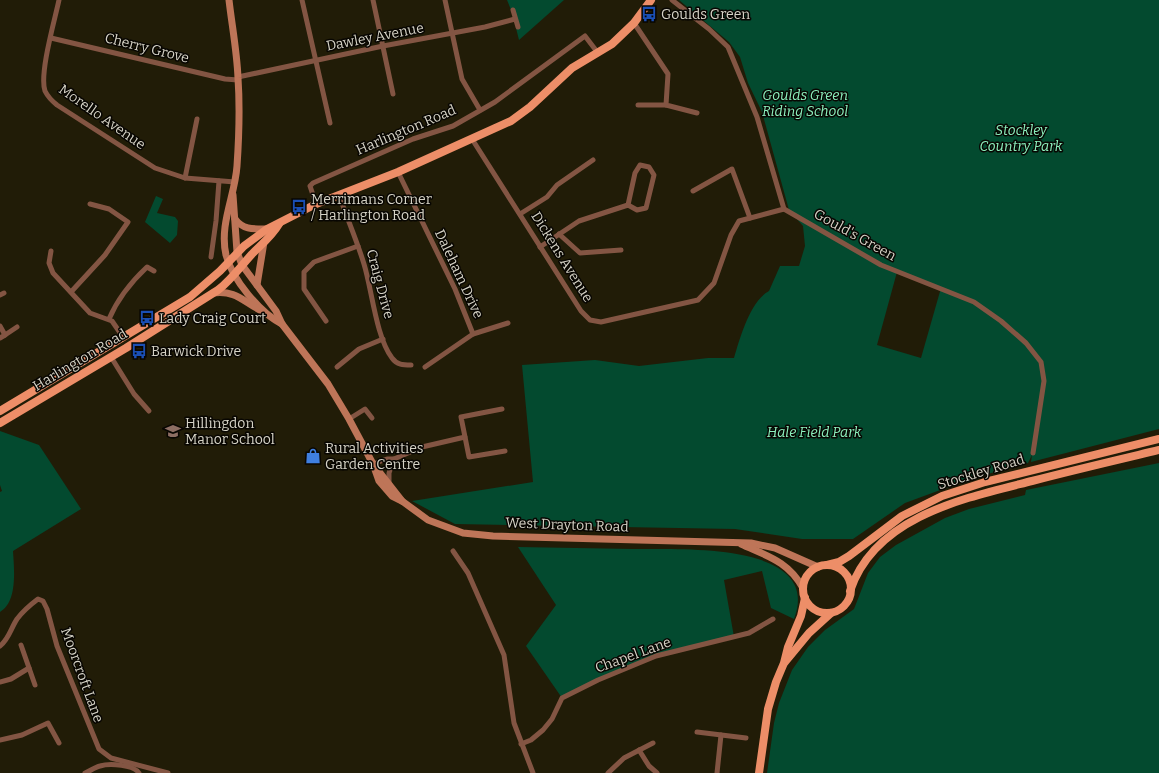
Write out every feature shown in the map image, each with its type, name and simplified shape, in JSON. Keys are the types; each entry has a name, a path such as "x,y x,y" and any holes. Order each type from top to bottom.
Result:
{"main road":[{"name":"West Drayton Road","path":"229,0 238,78 235,182 233,195 227,211 224,238 228,262 234,275 266,313"},
{"name":"Harlington Road","path":"0,412 190,297 237,252 267,229 316,204 398,172 511,121 530,107 572,68 612,44 634,22 651,0"},
{"name":"West Drayton Road","path":"233,195 237,252 242,265 276,311 282,324 328,384 349,419 372,464 379,482 392,496 402,501 428,520 452,530 475,535 762,544 776,548 818,567"},
{"path":"235,218 240,225 246,228 267,229"},
{"name":"Harlington Road","path":"0,423 111,357 213,293 234,275 273,234 279,224"},
{"path":"258,285 264,242"},
{"name":"West Drayton Road","path":"213,293 228,292 237,294 248,304 266,313 282,324"},
{"name":"Stockley Road","path":"827,565 839,562 902,516 942,496 985,482 1159,439"},
{"name":"Stockley Road","path":"850,591 858,571 874,550 895,533 929,513 979,494 1159,450"},
{"name":"West Drayton Road","path":"372,464 389,483 402,501"},
{"name":"West Drayton Road","path":"740,544 784,565 795,574 803,588"},
{"path":"784,663 809,633 831,613 839,610 845,604 850,591 849,582 845,574 837,568 827,565 818,567 807,575 803,588 805,598 810,606 816,611 831,613"},
{"path":"759,773 768,709 788,647 801,616 805,598"}],"street":[{"name":"Morello Avenue","path":"59,0 44,76 45,90 49,98 57,105 155,168 185,178 235,182"},
{"path":"302,0 330,123"},
{"path":"373,0 393,94"},
{"path":"445,0 451,34 462,79 480,110"},
{"path":"672,0 728,47 757,117 784,209"},
{"path":"513,10 518,27"},
{"name":"Dawley Avenue","path":"238,78 516,19"},
{"path":"634,22 668,74 666,105"},
{"name":"Harlington Road","path":"316,204 310,191 310,186 313,183 414,139 453,126 480,110 551,62 585,36 598,52"},
{"name":"Cherry Grove","path":"51,38 225,79 238,78"},
{"path":"638,105 666,105 697,113"},
{"path":"185,178 197,119"},
{"name":"Dickens Avenue","path":"472,139 581,311 590,320 602,322 698,300 714,283 731,235 739,222 784,209"},
{"path":"520,214 547,197 557,185 593,160"},
{"path":"640,165 649,166 654,175 646,208 636,210 628,205 635,173 640,165"},
{"path":"693,191 732,169 750,218"},
{"name":"Daleham Drive","path":"398,172 455,289 473,334 425,367"},
{"path":"211,257 219,181"},
{"name":"Craig Drive","path":"338,195 358,246 366,273 373,307 388,351 396,362 402,365 411,364"},
{"path":"71,292 105,255 128,222 109,209 90,204"},
{"path":"540,247 579,221 628,205"},
{"name":"Gould's Green","path":"784,209 881,265 974,302 1001,321 1026,343 1041,362 1044,381 1033,453"},
{"path":"559,234 580,253 621,250"},
{"path":"326,321 304,289 304,272 314,262 358,246"},
{"path":"51,251 49,263 51,271 90,313 109,318 123,337"},
{"path":"109,318 122,295 140,273 147,267 154,271"},
{"path":"473,334 508,323"},
{"path":"0,326 5,335"},
{"path":"0,338 17,327"},
{"path":"337,367 359,349 383,339"},
{"path":"111,357 134,394 149,411"},
{"path":"349,419 365,409 372,418"},
{"path":"502,410 461,417 469,457 505,451"},
{"path":"372,464 388,459 394,459 422,447 465,437"},
{"path":"389,483 390,469 394,459"},
{"path":"453,551 468,573 504,655 514,723 533,773"},
{"name":"Moorcroft Lane","path":"0,646 5,642 17,620 26,609 38,599 43,601 47,609 57,646 99,749 111,758 168,773"},
{"name":"Chapel Lane","path":"521,744 531,740 543,730 552,719 562,698 580,689 656,656 749,633 773,619"},
{"path":"21,645 35,685"},
{"path":"0,682 11,679 29,668"},
{"path":"0,740 22,735 48,723 59,743"},
{"path":"697,732 746,738"},
{"path":"717,773 721,735"},
{"path":"608,773 624,758 653,743"},
{"path":"639,750 649,766 657,773"},
{"path":"85,773 99,766 111,764 129,767 139,773"}],"green space":[{"path":"507,0 564,0 519,40 516,28 518,27"},
{"path":"679,0 1159,0 1159,429 1031,462 1032,455 1028,463 973,478 905,503 853,539 802,539 735,529 455,524 412,501 533,482 522,365 595,360 639,366 708,358 734,358 751,311 762,296 769,291 780,266 799,266 805,246 803,226 789,210 762,112 748,83 740,57 729,42","holes":["897,272 941,288 921,358 877,345"]},
{"path":"156,196 163,199 157,213 175,217 178,221 177,235 170,243 145,222"},
{"path":"0,431 39,445 81,509 13,551 14,584 10,601 0,612 0,492 2,491 0,485"},
{"path":"1159,463 1159,773 767,773 774,723 779,703 792,670 808,647 825,630 854,609 868,573 880,557 896,545 945,518 969,509 1025,495 1026,490"},
{"path":"518,547 680,549 740,555 767,562 787,575 797,593 794,619 771,608 762,571 724,580 734,637 656,656 562,698 526,646 556,605"}],"place":[{"name":"Goulds Green","path":"649,14"},
{"name":"Merrimans Corner / Harlington Road","path":"299,207"},
{"name":"Lady Craig Court","path":"147,318"},
{"name":"Barwick Drive","path":"139,351"},
{"name":"Hillingdon Manor School","path":"173,431"},
{"name":"Rural Activities Garden Centre","path":"313,456"}],"park label":[{"name":"Goulds Green Riding School","path":"805,104"},
{"name":"Stockley Country Park","path":"1021,138"},
{"name":"Hale Field Park","path":"814,432"}]}
